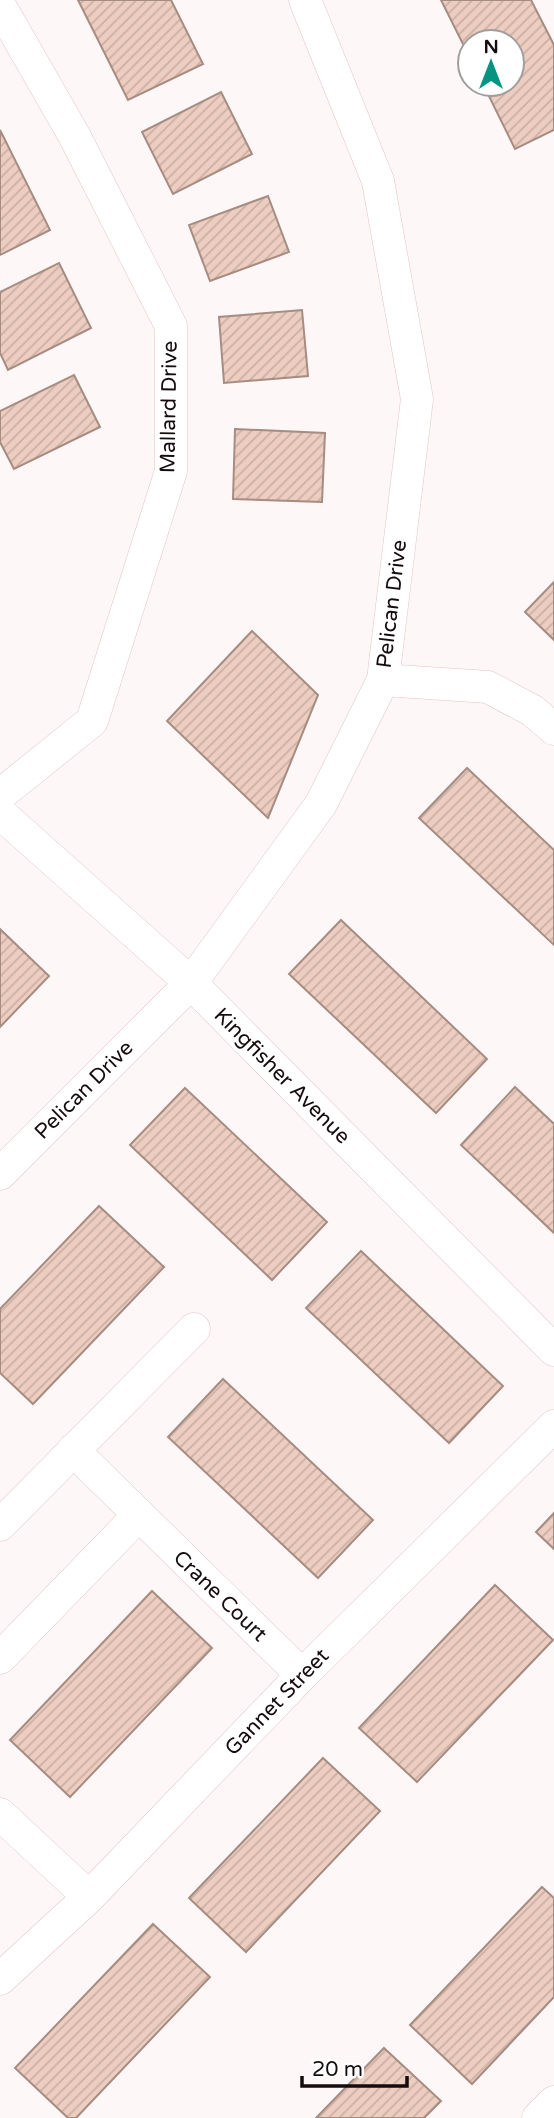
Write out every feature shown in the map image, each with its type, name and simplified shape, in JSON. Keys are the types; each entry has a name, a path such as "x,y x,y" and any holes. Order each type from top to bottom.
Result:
{"street":[{"name":"Pelican Drive","path":"0,1174 191,983 321,804 383,680 417,399 378,181 305,0"},
{"name":"Mallard Drive","path":"0,6 75,137 171,326 171,471 93,722 0,795"},
{"path":"383,680 488,687 533,711 554,729"},
{"name":"Kingfisher Avenue","path":"0,813 191,983 554,1350"},
{"path":"0,1525 194,1329"},
{"name":"Gannet Street","path":"0,1979 89,1897 302,1675 554,1426"},
{"name":"Crane Court","path":"73,1450 302,1675"},
{"path":"0,1658 138,1516"},
{"path":"0,1814 89,1897"},
{"path":"538,2118 554,2102"}],"building":[{"path":"78,0 171,0 203,64 128,100"},
{"path":"441,0 531,0 554,45 554,130 515,149 490,98 526,98 526,28 456,30"},
{"path":"221,92 252,154 173,194 142,132"},
{"path":"0,130 50,230 0,255"},
{"path":"268,196 289,252 210,281 189,225"},
{"path":"59,263 91,328 8,370 0,353 0,292"},
{"path":"302,310 308,376 224,383 219,317"},
{"path":"74,375 100,427 14,469 0,442 0,411"},
{"path":"235,429 325,433 322,502 233,499"},
{"path":"554,582 554,640 525,612"},
{"path":"252,631 318,695 268,818 167,721"},
{"path":"467,768 554,850 554,945 419,818"},
{"path":"341,920 487,1059 436,1113 289,974"},
{"path":"0,929 49,976 0,1027"},
{"path":"515,1087 554,1124 554,1233 461,1145"},
{"path":"185,1088 327,1222 272,1280 130,1145"},
{"path":"99,1206 164,1267 33,1404 0,1373 0,1309"},
{"path":"361,1251 503,1386 449,1443 306,1308"},
{"path":"223,1379 373,1520 318,1578 168,1437"},
{"path":"554,1513 554,1549 536,1532"},
{"path":"495,1585 553,1640 417,1782 359,1728"},
{"path":"152,1591 212,1648 70,1797 10,1740"},
{"path":"323,1758 380,1811 246,1952 189,1898"},
{"path":"542,1887 554,1898 554,1997 472,2084 410,2025"},
{"path":"153,1924 210,1977 76,2118 68,2118 15,2068"},
{"path":"384,2048 441,2101 424,2118 316,2118"}]}
